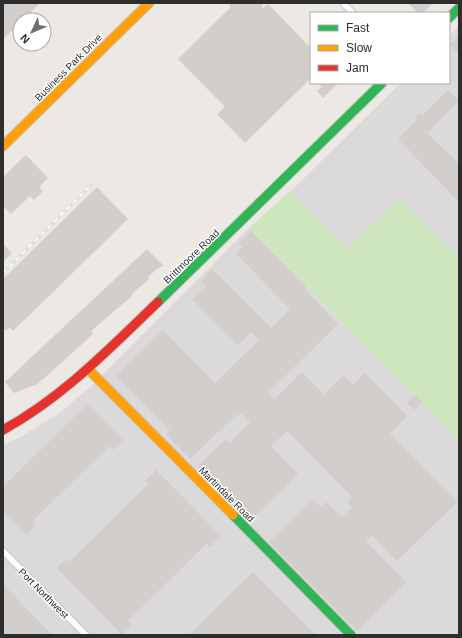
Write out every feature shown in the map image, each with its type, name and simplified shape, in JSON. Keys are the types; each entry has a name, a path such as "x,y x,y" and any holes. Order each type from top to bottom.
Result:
{"street":[{"name":"Business Park Drive","path":"3,146 149,3"},
{"path":"343,3 352,12"},
{"path":"450,17 459,8"},
{"name":"Brittmoore Road","path":"3,430 52,400 88,369 189,273 381,84"},
{"name":"Martindale Road","path":"88,369 351,635"},
{"name":"Port Northwest","path":"3,551 86,635"}],"shaded area":[{"path":"459,26 459,257 400,198 346,249 290,192 400,84 450,84 450,35"},
{"path":"249,228 459,441 459,635 3,635 3,445 22,436 61,412 91,386"}],"green space":[{"path":"290,191 347,249 400,198 459,257 459,441 249,228"}],"building":[{"path":"3,3 40,3 31,12 12,12 12,31 3,39"},
{"path":"230,3 262,3 262,9 268,4 310,47 310,79 245,143 217,114 225,107 178,59 230,8"},
{"path":"408,3 433,3 424,12 417,12"},
{"path":"459,35 459,54 450,45"},
{"path":"319,84 337,84 323,98 317,91 322,87"},
{"path":"448,90 459,101 427,133 459,164 459,202 398,139 417,120 415,118 419,113 422,116"},
{"path":"26,155 48,178 39,187 43,191 34,200 30,196 11,214 3,206 3,177"},
{"path":"97,187 128,219 13,331 9,327 6,331 3,328 3,279"},
{"path":"251,231 307,288 305,290 338,324 268,393 274,400 302,372 324,394 344,375 353,385 365,373 407,416 390,434 457,502 397,561 372,535 366,541 406,582 357,631 269,542 312,499 321,507 326,502 342,517 352,507 347,502 352,497 287,431 271,446 298,474 251,520 198,466 226,439 230,443 250,422 241,413 239,416 237,414 190,459 166,434 170,430 116,376 163,330 215,383 259,340 251,332 238,345 192,299 206,286 201,281 212,269 271,328 290,309 236,254 243,247 239,243"},
{"path":"3,244 12,253 3,262"},
{"path":"147,249 164,266 158,268 148,277 149,279 132,294 132,296 91,331 93,334 37,384 14,393 5,382"},
{"path":"415,395 422,402 414,410 407,403"},
{"path":"87,404 123,440 113,450 109,446 33,521 36,525 26,535 3,512 3,487"},
{"path":"156,470 221,536 210,547 207,543 128,621 132,625 122,635 57,568 66,559 69,562 148,484 145,481"},
{"path":"253,572 316,635 189,635"},
{"path":"3,584 52,635 3,635"}],"railway":[{"path":"3,273 92,184"}],"traffic: fast":[{"path":"450,17 459,8"},
{"path":"158,302 381,84"},
{"path":"233,515 351,635"}],"traffic: slow":[{"path":"3,146 149,3"},
{"path":"88,369 233,515"}],"traffic: jam":[{"path":"3,430 46,403 85,371 158,302"}]}
